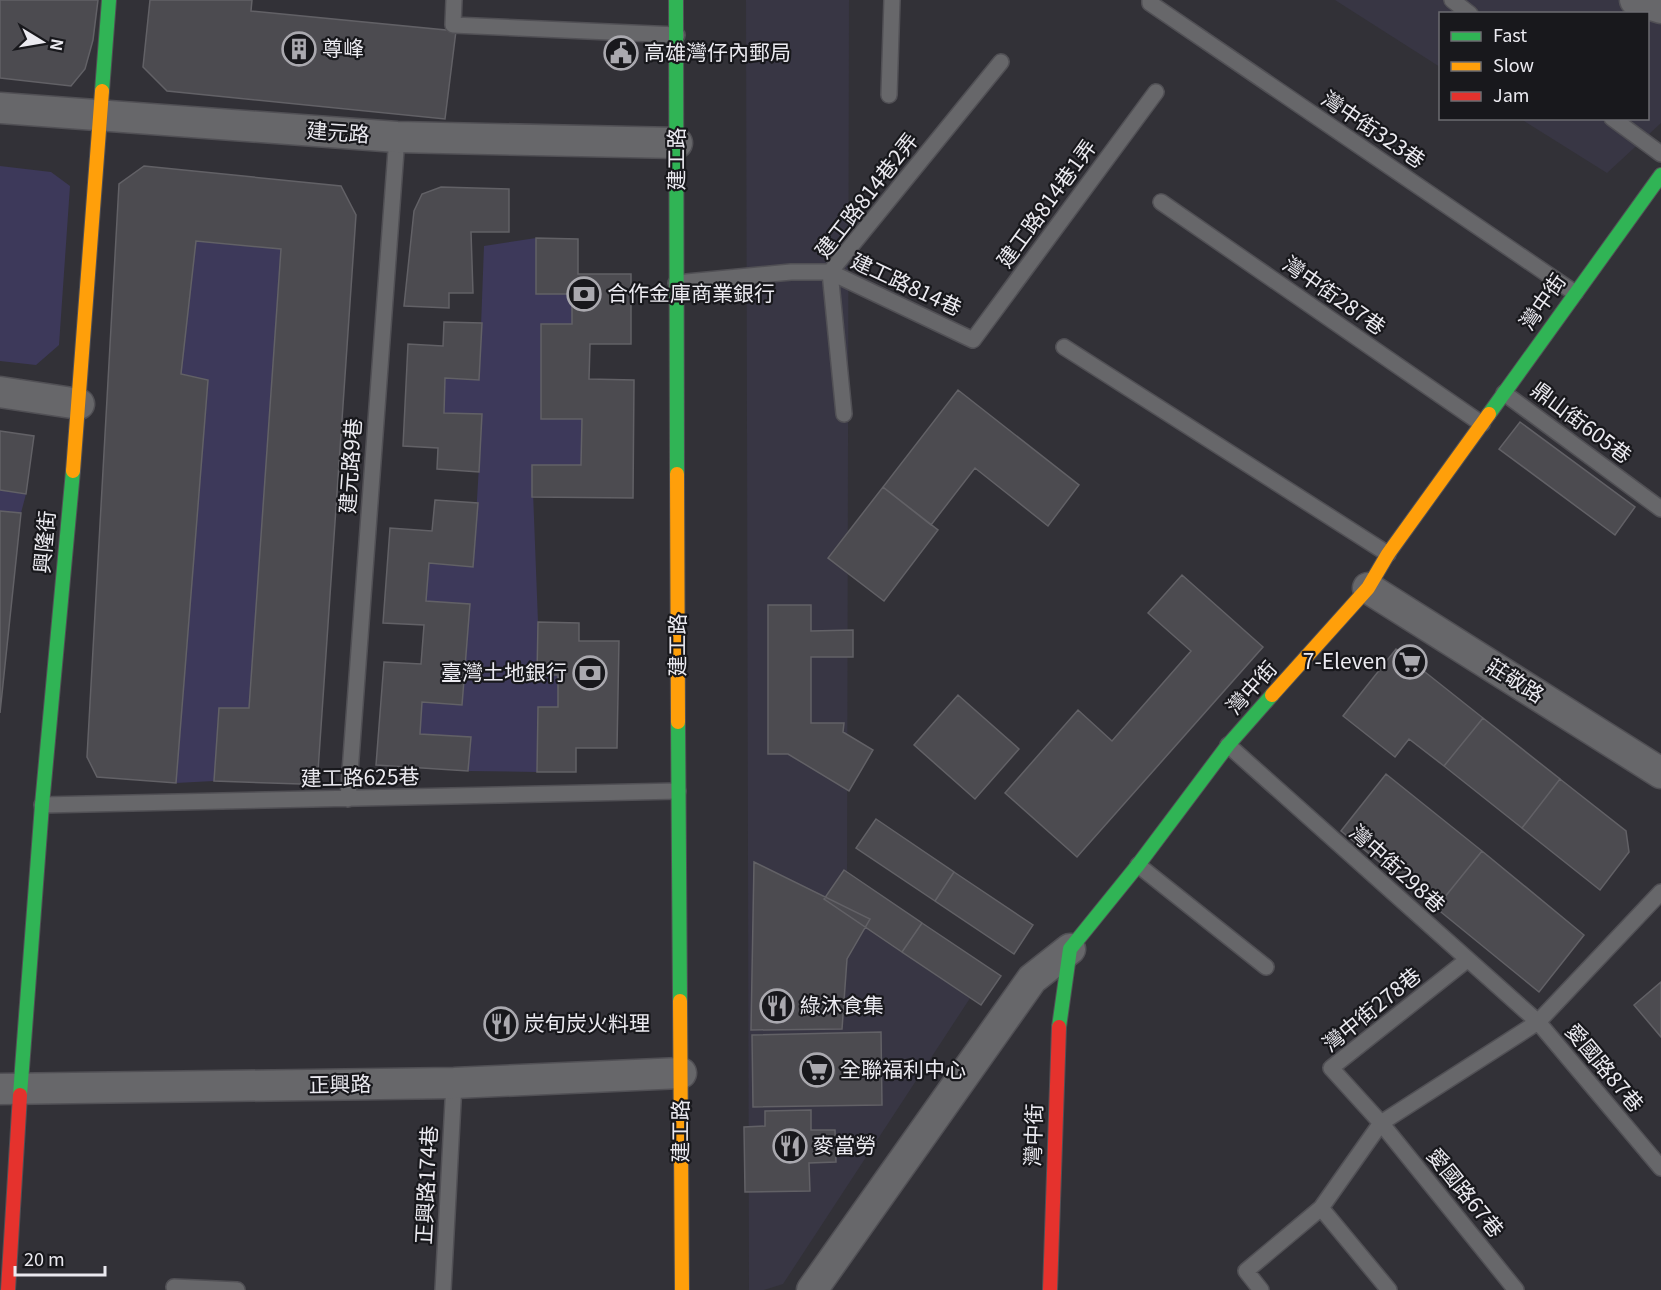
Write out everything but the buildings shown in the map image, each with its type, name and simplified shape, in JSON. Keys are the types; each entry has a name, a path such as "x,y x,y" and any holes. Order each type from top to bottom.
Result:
{"street":[{"name":"興隆街","path":"8,1290 10,1089 42,804 79,404 109,0"},
{"name":"建工路","path":"676,0 682,1290"},
{"path":"1635,0 1661,8"},
{"name":"建元路","path":"0,108 397,137 677,143"},
{"name":"灣中街","path":"1050,1290 1059,1014 1070,949 1228,745 1368,588 1388,554 1661,175"},
{"path":"0,392 79,404"},
{"name":"莊敬路","path":"1368,588 1661,774"},
{"path":"812,1290 1032,979 1070,949"},
{"name":"正興路","path":"10,1089 454,1083 681,1073"}],"lane":[{"path":"454,0 453,25 677,35"},
{"path":"889,95 892,0"},
{"name":"灣中街323巷","path":"1150,0 1150,3 1575,293"},
{"path":"1452,0 1467,12"},
{"name":"建工路814巷2弄","path":"844,414 830,272 1000,62"},
{"name":"建工路814巷1弄","path":"973,340 1156,92"},
{"path":"1615,120 1661,154"},
{"name":"建元路9巷","path":"348,799 397,137"},
{"name":"灣中街287巷","path":"1161,202 1482,424"},
{"name":"建工路814巷","path":"676,283 790,272 830,272 973,340"},
{"path":"1064,347 1388,554"},
{"name":"鼎山街605巷","path":"1504,393 1661,509"},
{"name":"灣中街298巷","path":"1228,745 1539,1022"},
{"name":"建工路625巷","path":"42,804 678,791"},
{"path":"1137,865 1266,967"},
{"path":"1261,1290 1246,1271 1320,1208 1381,1123 1539,1022 1661,892"},
{"name":"灣中街278巷","path":"1381,1123 1331,1068 1467,960"},
{"name":"愛國路87巷","path":"1539,1022 1661,1168"},
{"name":"正興路174巷","path":"443,1290 454,1083"},
{"name":"愛國路67巷","path":"1381,1123 1516,1290"},
{"path":"1320,1208 1389,1290"},
{"path":"174,1287 237,1290"}],"shaded area":[{"path":"746,0 849,0 847,895 976,989 783,1284 764,1290 749,1290"},
{"path":"1335,0 1661,0 1661,123 1607,173 1523,120 1649,120 1649,12 1439,12 1439,66"},
{"path":"0,166 51,172 70,186 59,345 36,365 0,361"},
{"path":"536,238 536,293 572,294 572,324 541,325 541,419 582,419 581,465 532,466 538,622 537,675 558,675 558,707 538,707 537,772 468,771 471,738 420,734 422,702 462,705 470,605 426,601 429,563 473,567 482,415 444,413 445,378 479,380 484,246"},
{"path":"196,241 281,249 249,708 219,708 214,781 176,783 208,380 181,374"},
{"path":"0,490 26,494 21,513 0,511"}],"traffic: fast":[{"path":"102,91 109,0"},
{"path":"676,0 677,474"},
{"path":"1489,414 1661,175"},
{"path":"20,1095 42,805 73,471"},
{"path":"1059,1027 1070,949 1138,865 1228,745 1272,695"},
{"path":"678,722 680,1001"}],"traffic: slow":[{"path":"73,471 102,91"},
{"path":"1272,695 1368,588 1388,554 1489,414"},
{"path":"677,474 678,722"},
{"path":"680,1001 682,1290"}],"traffic: jam":[{"path":"1050,1290 1059,1027"},
{"path":"8,1290 20,1095"}],"place":[{"name":"尊峰","path":"299,49"},
{"name":"高雄灣仔內郵局","path":"621,53"},
{"name":"合作金庫商業銀行","path":"584,294"},
{"name":"7-Eleven","path":"1410,662"},
{"name":"臺灣土地銀行","path":"590,673"},
{"name":"綠沐食集","path":"777,1006"},
{"name":"炭旬炭火料理","path":"501,1024"},
{"name":"全聯福利中心","path":"817,1070"},
{"name":"麥當勞","path":"790,1146"}]}
